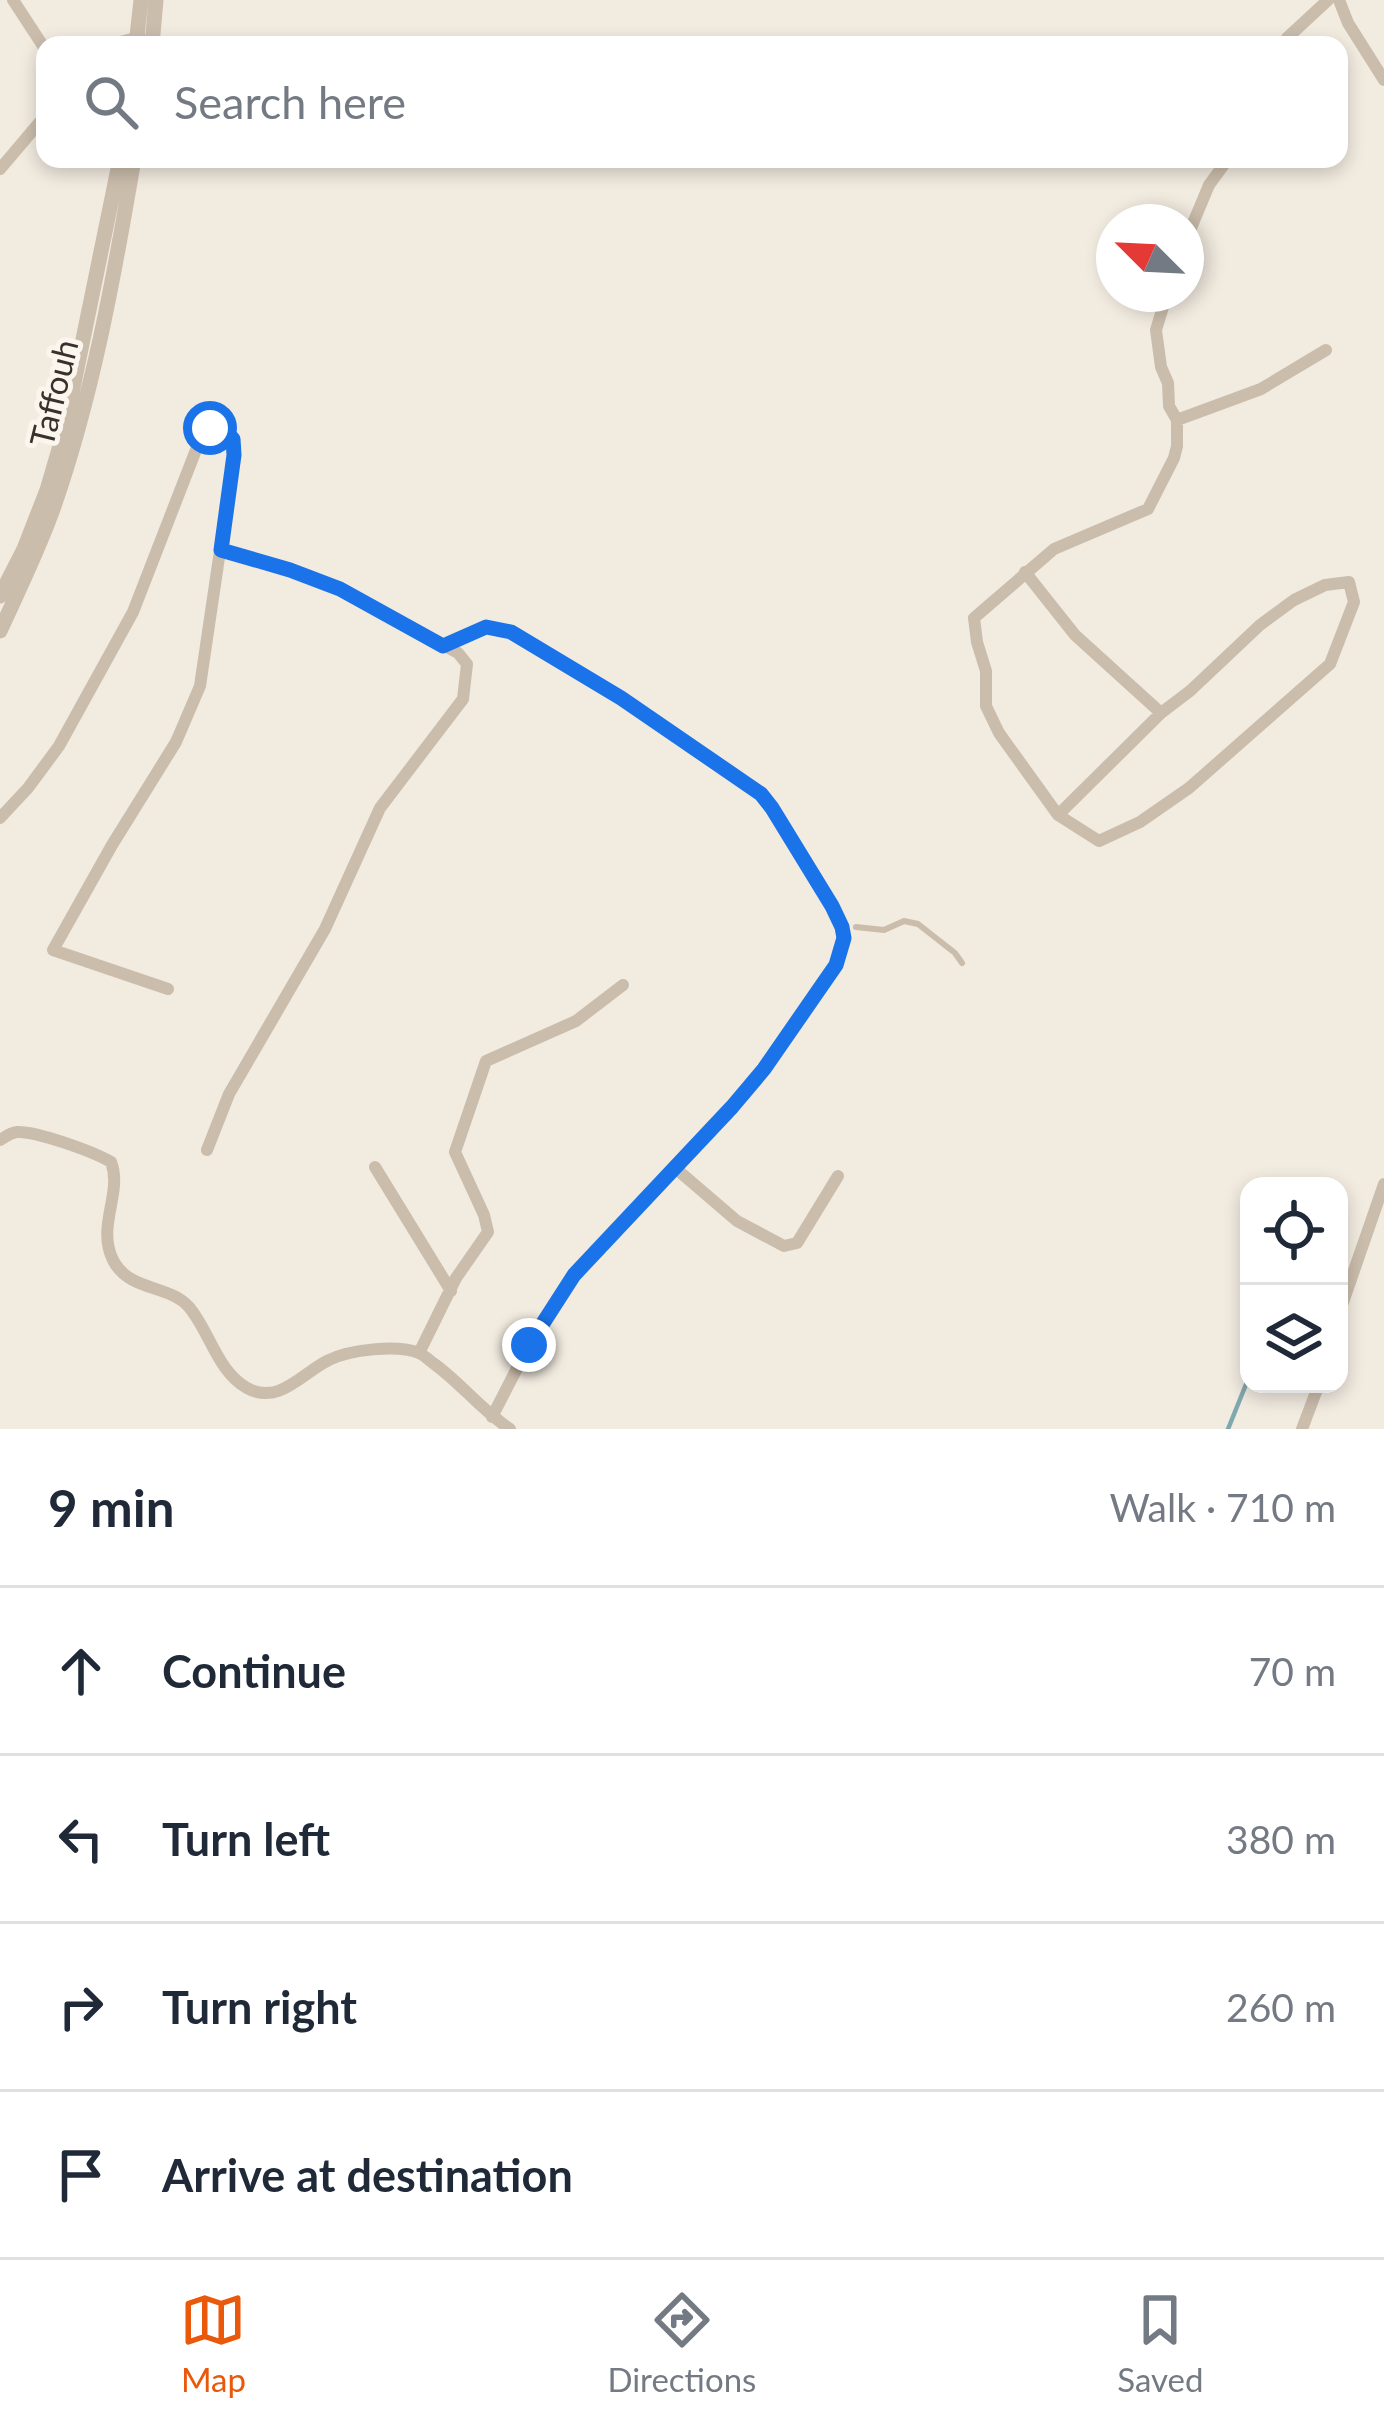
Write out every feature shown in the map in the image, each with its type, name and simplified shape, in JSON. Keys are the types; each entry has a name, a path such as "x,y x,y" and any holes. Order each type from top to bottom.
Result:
{"street":[{"path":"13,0 37,36"},
{"path":"141,0 144,36"},
{"path":"145,36 156,0"},
{"path":"1291,36 1328,0"},
{"path":"1340,0 1348,23 1384,80"},
{"path":"0,170 36,127"},
{"name":"Taffouh","path":"0,596 24,549 64,432 118,168"},
{"name":"Taffouh","path":"0,631 52,513 73,446 132,168"},
{"path":"1201,204 1221,168"},
{"path":"1058,815 1161,713 1294,599 1325,585 1349,582 1354,602 1330,664 1189,788 1099,841 1058,815 991,718 974,618 1054,549 1148,509 1174,458 1177,420 1169,406 1156,330 1162,312"},
{"path":"1177,420 1261,389 1325,350"},
{"path":"0,818 59,746 96,682 134,612 201,437 220,425 233,439 234,455 200,686 176,742 53,950 168,989"},
{"path":"208,1150 229,1094 325,929 380,808 463,698 467,664 458,653 340,589 221,550"},
{"path":"1025,572 1075,634 1161,713"},
{"path":"443,646 486,627 511,632 621,698 761,794 832,906 844,938 836,965 764,1069 574,1275 529,1345 492,1417"},
{"path":"419,1352 456,1278 488,1232 455,1152 486,1061 576,1021 623,985"},
{"path":"0,1140 24,1132 111,1162 115,1178 106,1229 113,1261 128,1278 176,1296 187,1305 229,1372 248,1388 275,1393 326,1360 350,1352 419,1352 509,1429"},
{"path":"375,1167 451,1291"},
{"path":"674,1167 736,1221 784,1246 797,1243 838,1177"},
{"path":"1348,1291 1382,1206 1384,1184"},
{"path":"1302,1429 1316,1393"}],"lane":[{"path":"856,928 884,930 904,920 918,924 962,963"}],"waterway":[{"path":"1228,1429 1243,1393"}],"route":[{"path":"210,428 220,425 233,439 221,550 340,589 443,646 486,627 511,632 621,698 761,794 842,927 844,938 836,965 764,1069 574,1275 529,1345"}]}
